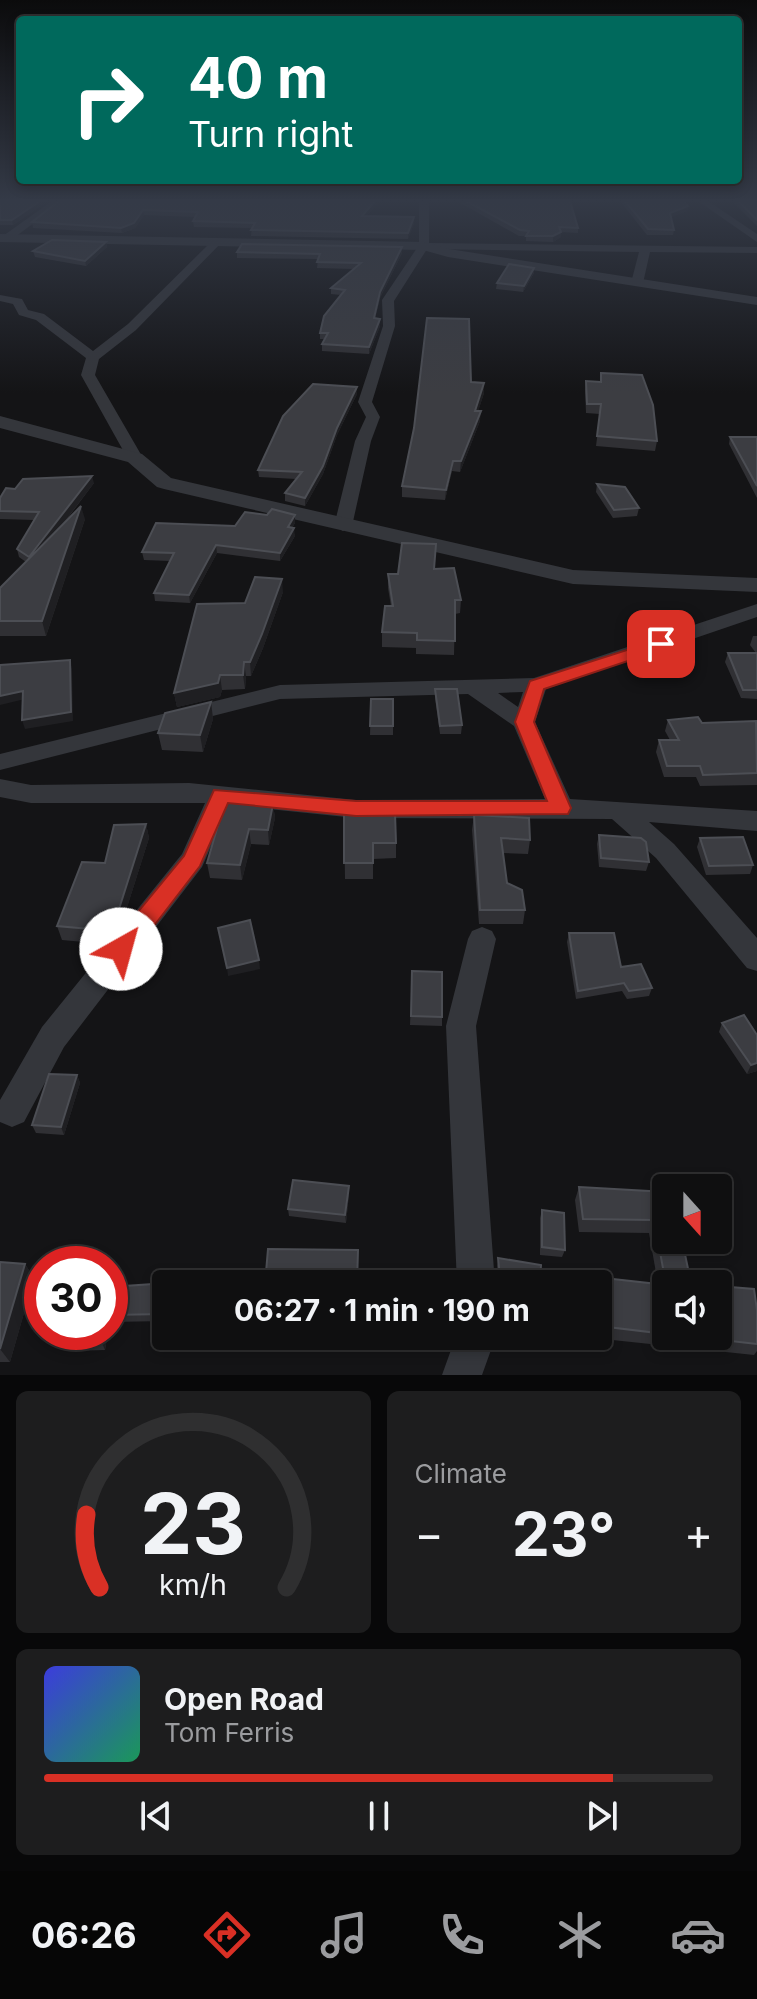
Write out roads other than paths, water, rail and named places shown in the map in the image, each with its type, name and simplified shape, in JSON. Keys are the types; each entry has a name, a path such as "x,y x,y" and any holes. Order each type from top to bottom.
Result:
{"street":[{"path":"194,265 132,327 93,357 88,375 135,458 164,483 573,577 757,585"},
{"path":"343,526 363,441 373,417 365,402 389,326 388,300 399,291 409,265"},
{"path":"525,265 757,301"},
{"path":"637,283 641,265"},
{"path":"0,298 18,301 23,312 40,317 93,357"},
{"path":"0,422 135,458"},
{"path":"0,762 280,692 536,685 757,610"},
{"path":"524,722 536,685"},
{"path":"475,688 524,722 561,808"},
{"path":"0,788 31,794 189,792 356,809 561,808 757,821"},
{"path":"12,1111 53,1037 193,860 221,795"},
{"path":"619,810 665,851 757,959"},
{"path":"475,1270 461,1026 482,939"},
{"path":"462,1375 471,1350"}]}
